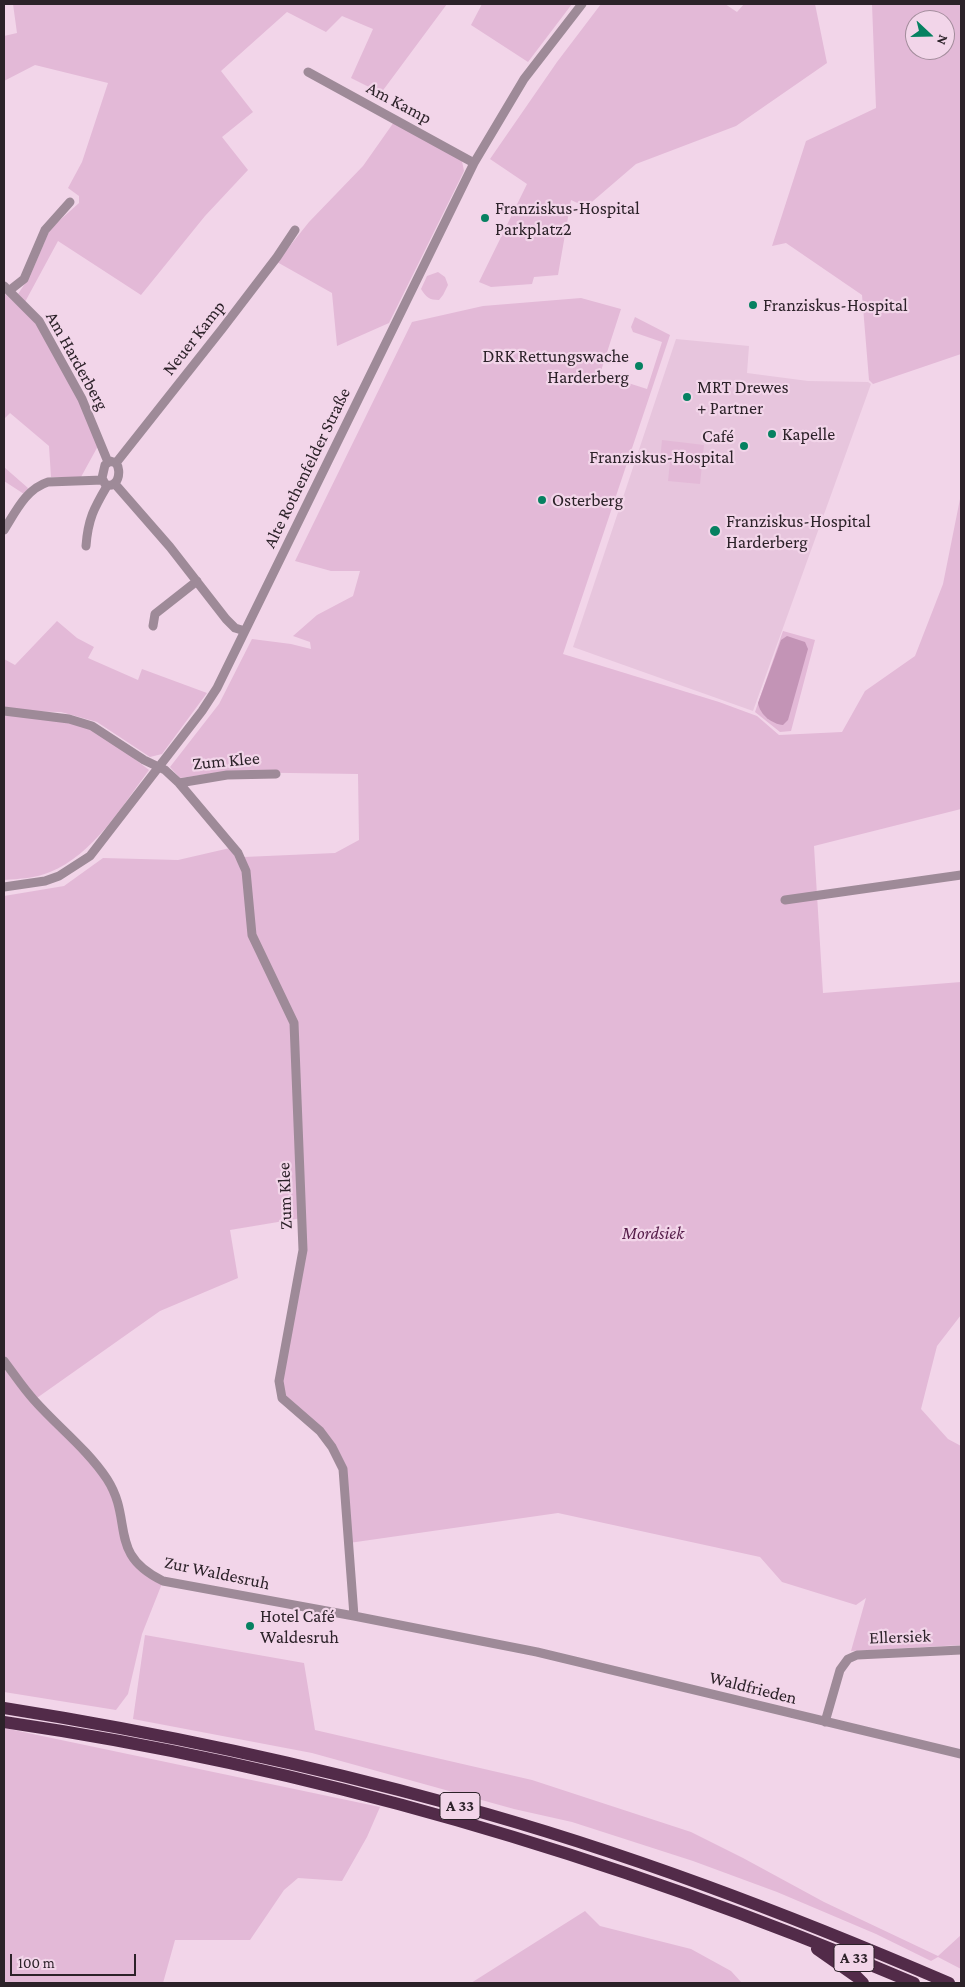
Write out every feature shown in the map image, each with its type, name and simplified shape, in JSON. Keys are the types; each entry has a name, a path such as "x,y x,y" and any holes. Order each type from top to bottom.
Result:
{"highway":[{"name":"A 33","path":"4,1708 222,1747 457,1805 628,1858 714,1889 856,1944 949,1983"},
{"name":"A 33","path":"4,1722 75,1733 274,1772 371,1796 471,1824 615,1868 708,1901 914,1983"},
{"path":"794,1934 863,1983"}],"street":[{"name":"Alte Rothenfelder Straße","path":"4,887 45,881 59,876 90,856 202,711 217,688 245,632 474,163 524,79 582,4"},
{"name":"Am Kamp","path":"308,72 474,163"},
{"path":"7,288 24,279 48,224 70,202"},
{"name":"Neuer Kamp","path":"112,462 222,330 295,230"},
{"name":"Am Harderberg","path":"7,288 39,321 82,399 112,462"},
{"path":"86,546 87,526 93,511 108,483 119,469 112,462 104,467 108,483 197,581 226,620 245,632"},
{"path":"4,530 26,496 40,484 48,482 108,483"},
{"path":"153,626 156,614 197,581"},
{"name":"Zum Klee","path":"4,711 69,719 92,726 144,760 165,770 179,782 238,853 246,871 252,935 294,1023 303,1250 279,1381 282,1398 320,1431 332,1448 342,1469 354,1616"},
{"name":"Zum Klee","path":"179,782 228,775 276,774"},
{"path":"785,900 961,875"},
{"name":"Zur Waldesruh","path":"4,1361 34,1400 89,1456 108,1480 120,1510 126,1544 134,1561 147,1573 163,1581 537,1652"},
{"name":"Ellersiek","path":"825,1722 840,1670 848,1659 857,1655 961,1650"},
{"name":"Waldfrieden","path":"537,1652 961,1754"}],"shaded area":[{"name":"Franziskus-Hospital Harderberg","path":"676,339 749,346 747,373 808,381 868,382 871,384 753,711 573,647"},
{"path":"787,636 805,642 808,649 788,720 783,725 767,718 761,711 758,703 781,640"}],"green space":[{"path":"13,4 447,4 381,93 351,78 373,29 342,16 326,32 287,12 221,71 253,112 222,137 248,170 205,216 141,295 58,241 25,302 18,294 30,276 50,229 79,203 79,196 68,188 82,162 108,83 35,65 4,81 4,36 17,33"},
{"path":"482,4 572,4 528,62 471,25"},
{"path":"601,4 725,4 737,12 744,4 815,4 827,63 736,126 636,164 586,207 571,200 558,275 534,277 532,284 491,287 479,282 527,184 490,159 557,62"},
{"path":"872,4 961,4 961,354 873,384 869,380 862,295 786,243 772,246 806,141 876,108"},
{"path":"394,122 462,161 464,171 389,323 337,346 332,293 277,262 309,222 363,166"},
{"path":"438,272 445,277 448,285 439,300 428,298 421,289 427,276"},
{"path":"4,293 37,323 80,401 98,446 81,477 51,477 49,446 10,413 4,419"},
{"name":"Mordsiek","path":"581,298 621,309 600,374 647,389 662,342 633,332 631,327 635,317 670,335 563,654 719,702 757,716 779,735 842,732 865,691 915,656 943,584 961,494 961,809 814,846 823,993 961,982 961,1315 937,1346 921,1409 948,1439 961,1446 961,1645 851,1651 866,1598 856,1605 782,1582 760,1557 558,1513 349,1543 343,1469 332,1447 282,1398 279,1381 303,1250 302,1218 230,1230 238,1278 160,1311 34,1400 108,1481 134,1561 163,1581 142,1634 128,1694 116,1710 4,1692 4,1369 31,1397 4,1355 4,896 64,886 103,858 178,860 230,848 242,869 244,857 335,853 359,840 358,774 222,772 180,778 170,767 219,704 252,639 291,644 311,649 310,642 293,636 317,615 353,596 360,571 331,571 295,561 412,322 483,306"},
{"path":"662,440 704,445 700,484 668,481 670,462 660,461"},
{"path":"4,467 28,488 24,494 4,481"},
{"path":"57,621 77,638 94,647 88,658 138,680 142,669 207,693 162,754 150,757 97,722 61,712 10,711 92,726 149,770 117,814 80,854 45,874 4,880 4,659 15,665"},
{"path":"783,631 815,640 791,731 780,732 755,712"},
{"path":"145,1635 304,1663 315,1730 532,1780 691,1832 824,1902 938,1956 961,1935 961,1969 938,1957 931,1961 876,1934 777,1892 693,1861 572,1822 514,1809 312,1753 133,1719"},
{"path":"4,1728 380,1807 367,1837 342,1881 298,1878 284,1890 250,1940 175,1940 163,1983 4,1983"},
{"path":"585,1911 600,1926 691,1949 731,1971 742,1983 471,1983"}],"place":[{"name":"Franziskus-Hospital Parkplatz2","path":"485,218"},
{"name":"Franziskus-Hospital","path":"753,305"},
{"name":"DRK Rettungswache Harderberg","path":"639,366"},
{"name":"MRT Drewes + Partner","path":"687,397"},
{"name":"Kapelle","path":"772,434"},
{"name":"Café Franziskus-Hospital","path":"744,446"},
{"name":"Osterberg","path":"542,500"},
{"name":"Franziskus-Hospital Harderberg","path":"715,531"},
{"name":"Hotel Café Waldesruh","path":"250,1626"}]}
